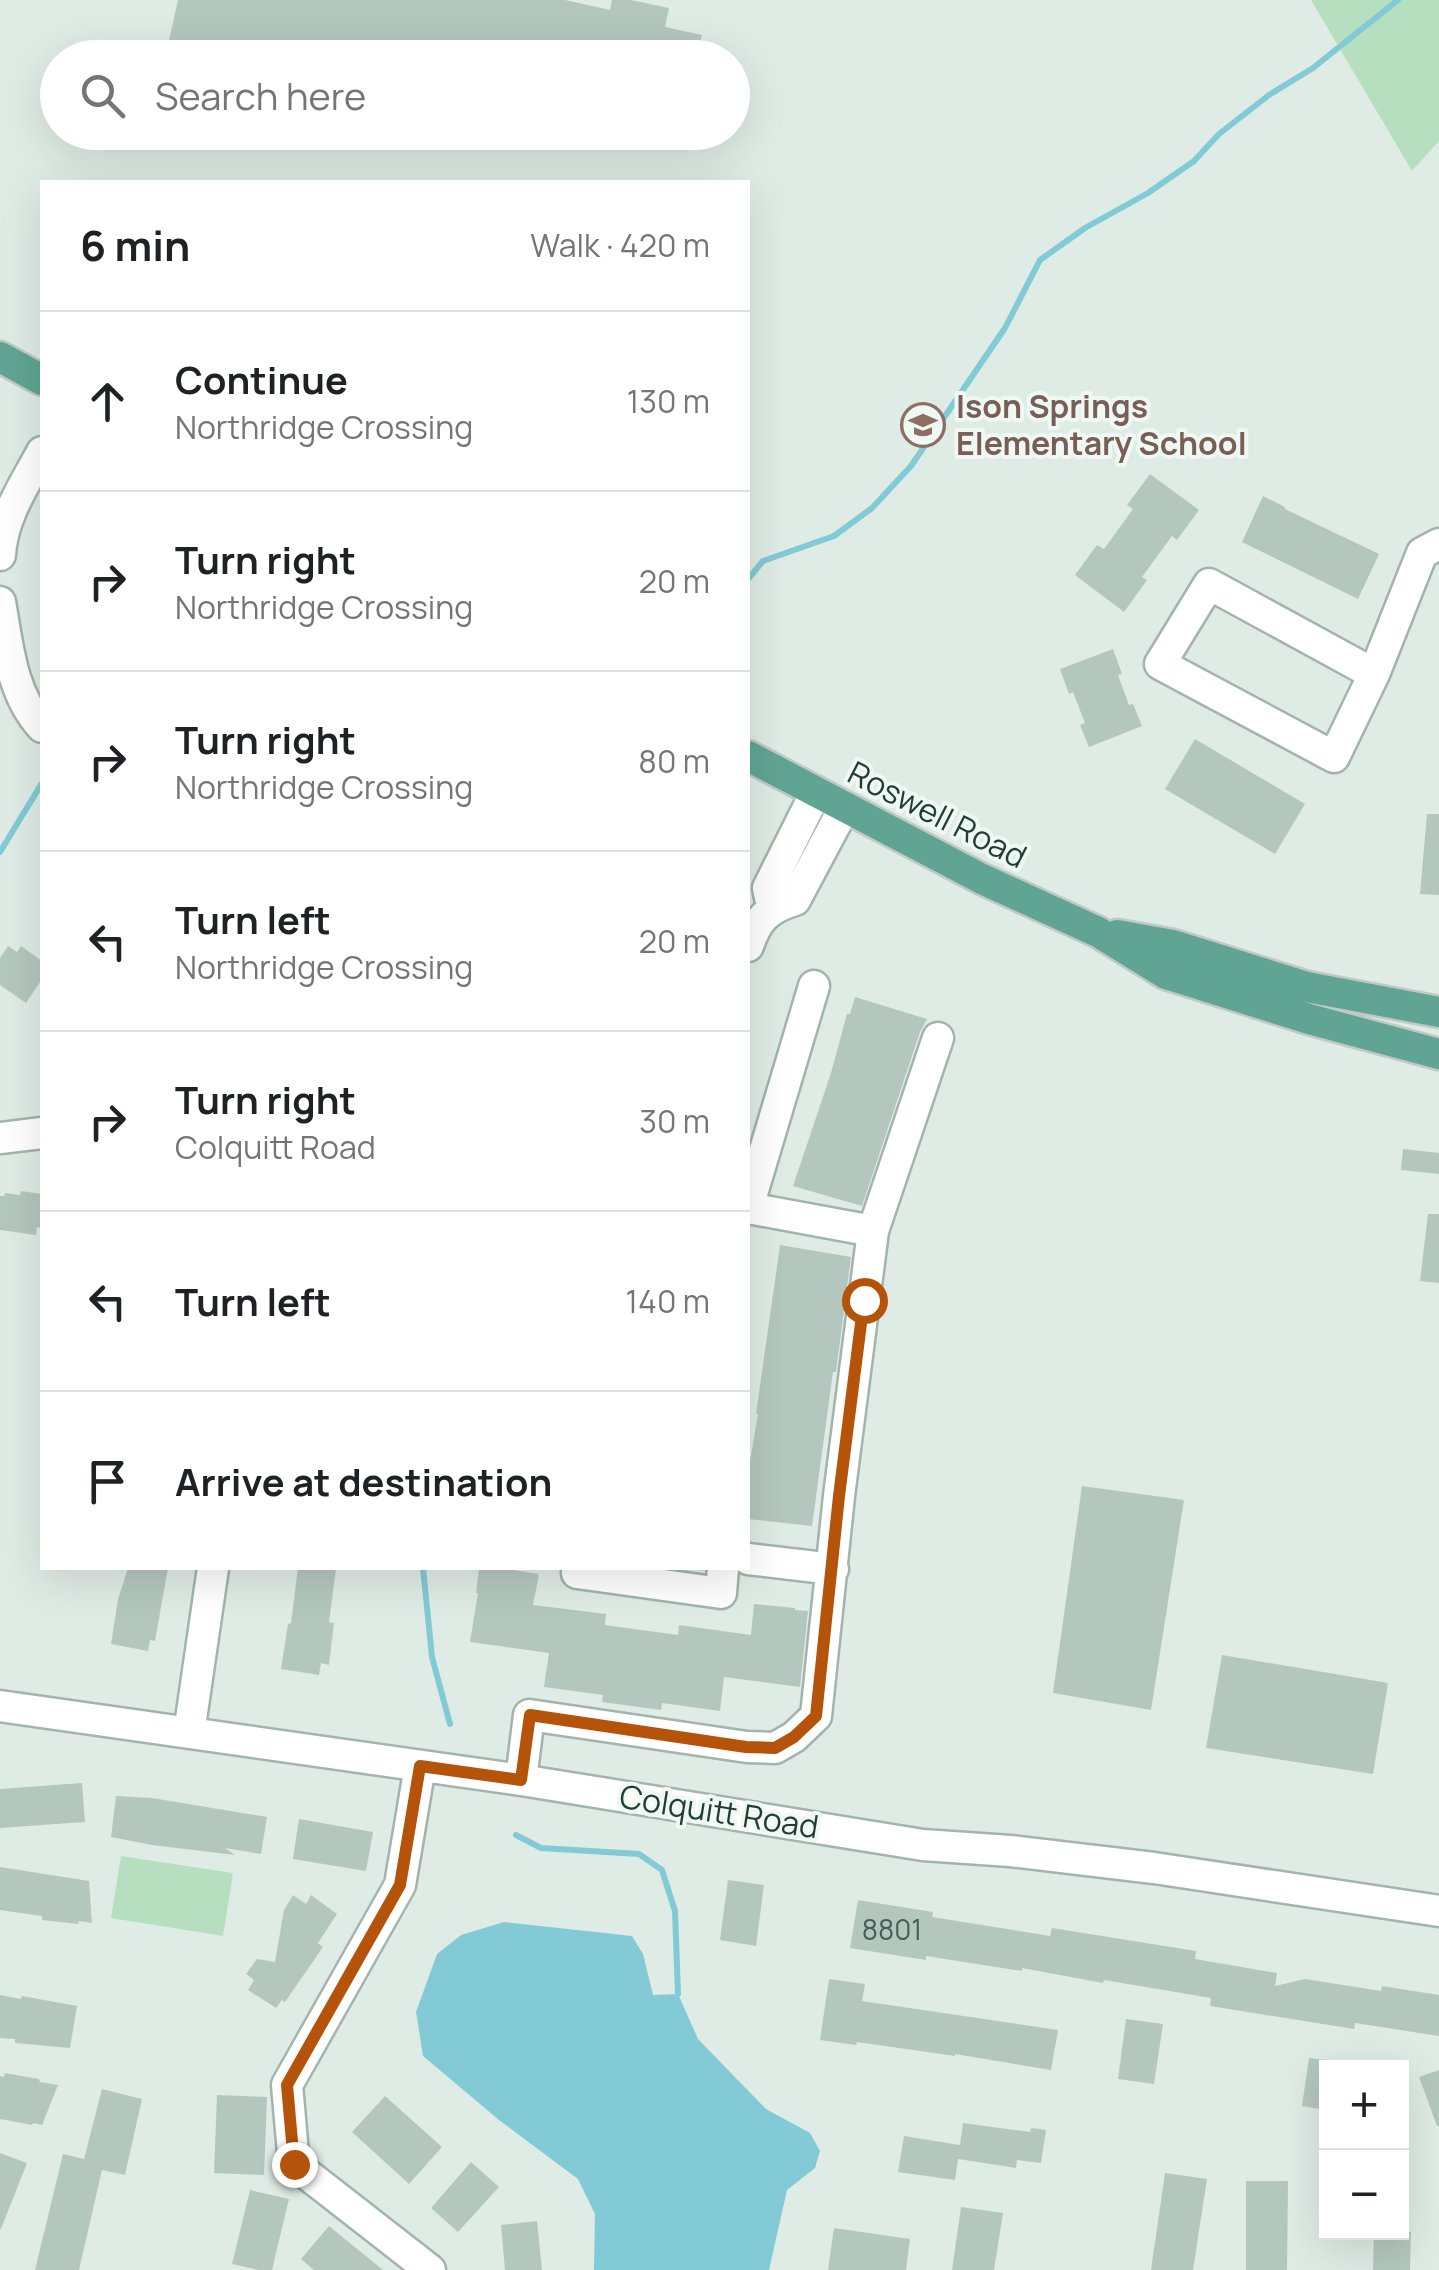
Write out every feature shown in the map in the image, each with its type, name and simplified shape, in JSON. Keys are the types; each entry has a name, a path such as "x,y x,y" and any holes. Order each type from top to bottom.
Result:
{"main road":[{"path":"0,357 40,379"},
{"name":"Roswell Road","path":"750,757 982,879 1098,932 1166,974 1439,1054"},
{"name":"Roswell Road","path":"1098,932 1172,945 1307,987 1439,1012"}],"street":[{"path":"0,555 13,506 40,456"},
{"path":"1374,674 1209,584 1160,664 1334,757 1374,674 1422,552 1439,544"},
{"path":"0,602 12,671 40,724"},
{"path":"772,906 768,888 816,792"},
{"path":"750,940 772,906 795,900 844,808"},
{"path":"750,1201 814,986"},
{"path":"521,1780 530,1715 775,1748 794,1737 816,1716 873,1231 938,1038"},
{"path":"0,1138 40,1133"},
{"path":"750,1208 873,1231"},
{"path":"750,1559 833,1569"},
{"path":"189,1732 212,1570"},
{"path":"578,1570 577,1573 721,1592 723,1570"},
{"name":"Colquitt Road","path":"0,1706 521,1780 923,1846 1010,1850 1154,1868 1439,1911"},
{"path":"420,1766 400,1885 287,2085 294,2164 430,2270"}],"green space":[{"path":"1311,0 1439,0 1439,141 1412,171"},
{"path":"121,1856 233,1873 223,1936 111,1918"}],"water":[{"path":"504,1922 632,1936 643,1954 653,1995 678,1994 698,2039 766,2109 810,2133 820,2151 815,2168 787,2190 769,2270 594,2270 595,2214 578,2179 423,2056 416,2012 437,1954 461,1935"}],"building":[{"path":"178,0 565,0 610,10 612,0 631,0 669,8 665,27 702,35 701,40 169,40"},
{"path":"1150,474 1199,510 1177,540 1172,536 1142,577 1147,580 1124,612 1075,575 1097,545 1104,549 1133,509 1127,505"},
{"path":"1263,496 1379,554 1358,599 1242,542"},
{"path":"1113,649 1129,705 1133,704 1142,726 1089,747 1080,725 1085,723 1060,669"},
{"path":"1195,739 1305,804 1275,854 1165,789"},
{"path":"1427,814 1439,814 1439,895 1420,894"},
{"path":"8,946 17,952 21,946 40,960 40,982 26,1003 0,985 0,958"},
{"path":"855,997 927,1019 862,1206 793,1186"},
{"path":"1403,1149 1439,1153 1439,1174 1401,1170"},
{"path":"21,1191 40,1194 40,1228 36,1235 0,1230 0,1196 20,1195"},
{"path":"1428,1214 1439,1214 1439,1283 1420,1281"},
{"path":"780,1245 851,1257 812,1526 750,1519 750,1462"},
{"path":"1082,1486 1184,1500 1151,1710 1053,1693"},
{"path":"127,1570 168,1570 155,1641 150,1640 148,1651 111,1644"},
{"path":"298,1570 336,1570 329,1622 334,1623 329,1665 321,1663 319,1675 281,1669"},
{"path":"479,1570 539,1574 533,1605 606,1614 605,1625 678,1635 679,1625 751,1635 754,1604 808,1611 800,1687 724,1677 720,1711 662,1703 661,1710 602,1702 603,1695 544,1687 549,1653 470,1642"},
{"path":"1222,1655 1388,1683 1373,1774 1206,1748"},
{"path":"82,1783 85,1822 0,1828 0,1789"},
{"path":"116,1796 267,1817 261,1854 225,1848 235,1855 111,1837"},
{"path":"299,1819 373,1832 366,1871 293,1859"},
{"path":"0,1867 89,1881 92,1923 42,1920 42,1916 0,1910"},
{"path":"728,1880 764,1885 756,1946 720,1940"},
{"path":"293,1895 306,1904 311,1895 337,1914 318,1943 323,1947 285,2002 282,2000 276,2008 248,1990 254,1980 246,1974 257,1959 275,1962 284,1910"},
{"path":"858,1900 933,1912 932,1917 1050,1936 1052,1928 1196,1951 1195,1959 1277,1973 1275,1986 1305,1979 1439,1995 1439,2036 1355,2023 1354,2029 1210,2006 1211,1998 1104,1980 1103,1983 1022,1968 926,1956 926,1960 850,1948"},
{"path":"829,1979 865,1984 862,2001 1058,2030 1051,2070 955,2054 820,2040"},
{"path":"0,1995 77,2006 70,2048 0,2038"},
{"path":"1126,2019 1163,2024 1154,2084 1118,2079"},
{"path":"1309,2058 1326,2060 1319,2060 1319,2109 1302,2106"},
{"path":"1439,2070 1439,2126 1437,2126 1419,2077"},
{"path":"5,2073 58,2085 42,2125 0,2119 0,2076"},
{"path":"102,2089 142,2099 125,2175 102,2170 79,2270 35,2270 63,2154 84,2159"},
{"path":"217,2095 267,2097 264,2175 214,2173"},
{"path":"385,2096 442,2147 409,2184 352,2132"},
{"path":"963,2123 1030,2132 1031,2128 1046,2130 1041,2163 1017,2160 1016,2168 958,2159 955,2180 898,2172 904,2136 960,2145"},
{"path":"0,2153 27,2163 1,2229 0,2228"},
{"path":"471,2162 499,2187 458,2232 431,2208"},
{"path":"1165,2173 1207,2179 1193,2270 1151,2270"},
{"path":"1246,2181 1288,2181 1287,2270 1246,2270"},
{"path":"250,2190 289,2199 272,2270 232,2264"},
{"path":"961,2207 1003,2213 994,2270 952,2270"},
{"path":"537,2221 542,2270 505,2270 501,2225"},
{"path":"329,2226 383,2270 314,2270 301,2259"},
{"path":"834,2228 910,2239 906,2270 828,2270"},
{"path":"1411,2232 1410,2270 1373,2270 1374,2240 1409,2240"}],"waterway":[{"path":"750,577 763,561 834,536 872,508 911,466 1005,328 1040,260 1194,161 1219,134 1269,95 1313,68 1398,0"},
{"path":"0,852 40,786"},
{"path":"423,1570 432,1657 450,1724"},
{"path":"516,1835 541,1848 639,1854 662,1870 675,1911 678,1994"}],"place":[{"name":"Ison Springs Elementary School","path":"923,425"}],"route":[{"path":"294,2164 287,2085 400,1885 420,1766 521,1780 530,1715 775,1748 794,1737 816,1716 864,1300"}]}
